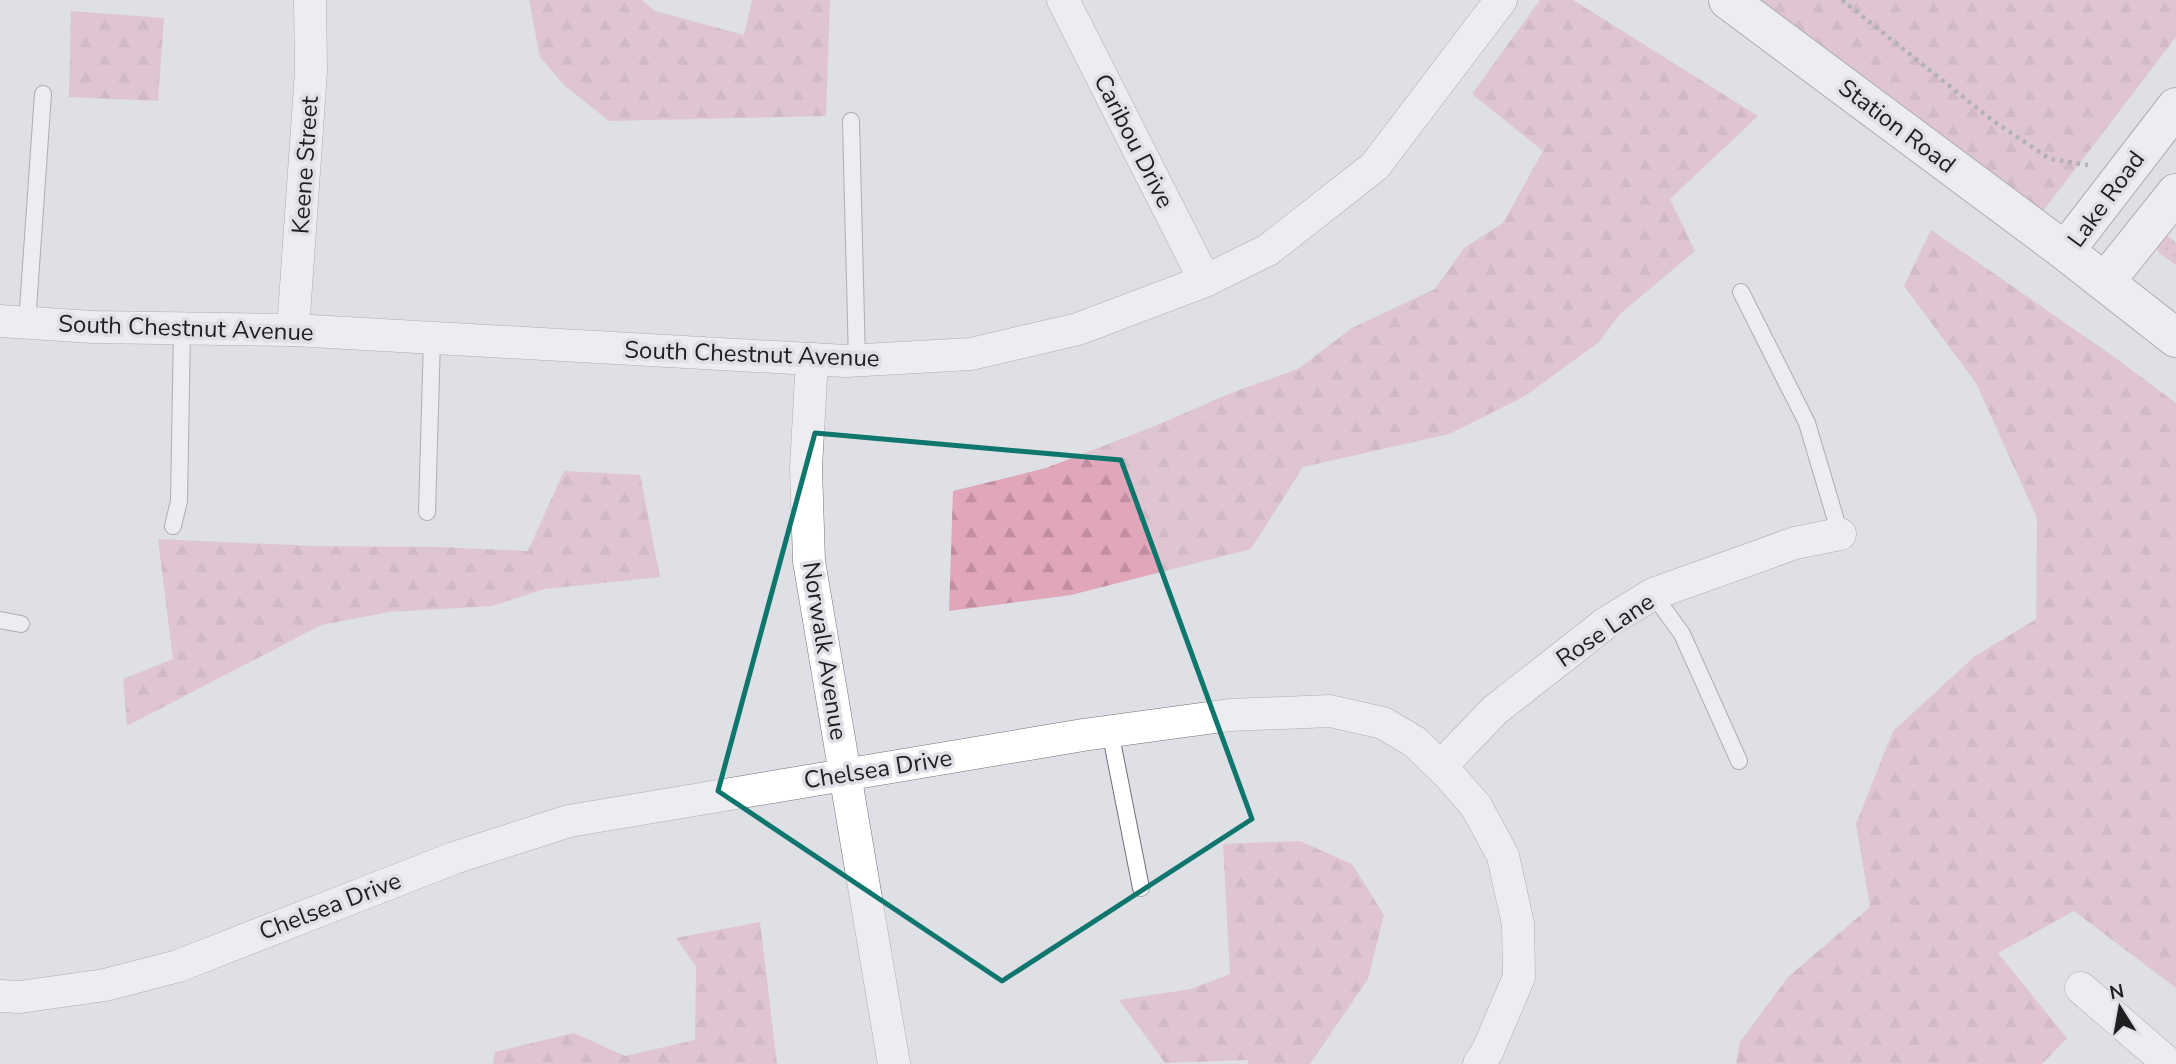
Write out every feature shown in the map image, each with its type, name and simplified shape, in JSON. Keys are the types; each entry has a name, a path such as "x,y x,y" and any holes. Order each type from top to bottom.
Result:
{"street":[{"name":"Keene Street","path":"293,330 311,71 310,0"},
{"name":"Caribou Drive","path":"1063,0 1205,281"},
{"name":"South Chestnut Avenue","path":"13,322 182,329 293,330 856,361 971,354 1078,329 1205,281 1268,250 1375,166 1501,0"},
{"name":"Station Road","path":"1728,0 2065,251"},
{"name":"Lake Road","path":"2176,107 2065,251 2176,338"},
{"name":"Lake Road","path":"2105,282 2176,193"},
{"name":"Norwalk Avenue","path":"812,359 806,468 809,561 894,1064"},
{"name":"Rose Lane","path":"1441,766 1495,710 1606,623 1653,594 1795,543 1840,534"},
{"name":"Chelsea Drive","path":"0,996 20,997 105,985 178,966 454,858 569,821 1110,731 1230,715 1330,711 1383,723 1415,742 1441,766 1476,806 1503,856 1518,924 1518,977 1489,1050 1479,1064"},
{"path":"2081,988 2169,1064"}],"lane":[{"path":"13,322 43,94"},
{"path":"851,121 856,361"},
{"path":"1741,292 1807,423 1840,534"},
{"path":"173,526 179,501 182,329"},
{"path":"427,512 432,339"},
{"path":"1653,594 1682,634 1739,761"},
{"path":"0,620 21,624"},
{"path":"1110,731 1140,888"}],"path":[{"path":"1842,0 1992,120 2050,159 2097,167"}],"highlighted area":[{"path":"815,433 1121,460 1252,819 1002,981 718,791"}],"green space":[{"path":"529,0 642,0 655,11 744,35 752,0 830,0 826,116 609,121 564,85 540,57"},
{"path":"1540,0 1573,0 1758,116 1670,199 1695,251 1620,314 1599,342 1525,396 1449,434 1303,467 1251,549 1071,595 949,611 953,491 1046,468 1231,393 1298,369 1352,328 1435,289 1464,248 1503,223 1543,151 1472,94"},
{"path":"1725,0 2176,0 2176,37 2030,228"},
{"path":"71,11 164,18 158,101 69,97"},
{"path":"1931,230 2176,403 2176,988 2074,911 1998,953 2067,1038 2042,1064 1736,1064 1740,1042 1788,977 1870,907 1856,824 1893,731 1975,656 2036,619 2037,518 1976,383 1904,286"},
{"path":"2166,234 2176,243 2176,265 2159,253 2157,248"},
{"path":"564,471 640,475 660,577 545,589 492,606 389,612 321,625 127,726 123,679 173,659 158,539 528,551"},
{"path":"1300,841 1352,864 1384,915 1368,979 1310,1064 1248,1064 1248,1060 1165,1063 1119,1000 1191,989 1230,974 1223,844"},
{"path":"760,922 777,1064 493,1064 495,1052 574,1033 625,1056 695,1040 696,966 676,938"}]}
